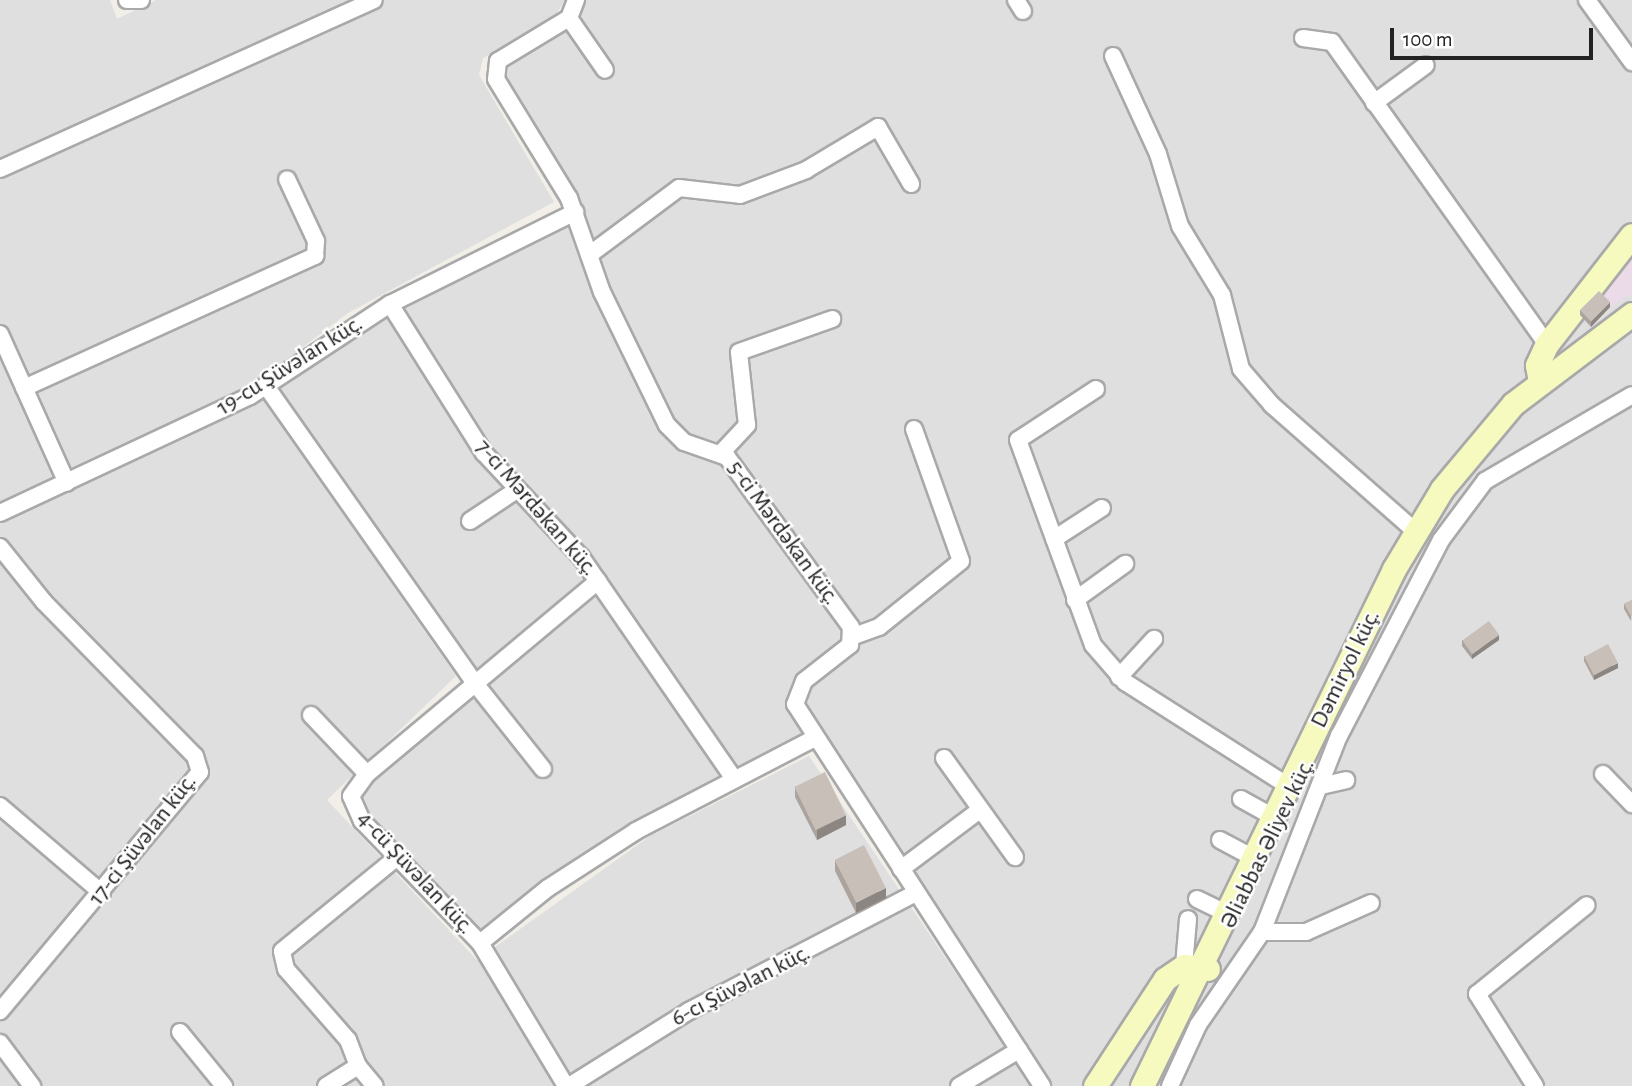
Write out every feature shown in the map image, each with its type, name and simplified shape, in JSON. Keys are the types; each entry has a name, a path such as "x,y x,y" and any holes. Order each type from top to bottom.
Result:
{"main road":[{"path":"1540,381 1537,365 1547,344 1632,235"},
{"name":"Dəmiryol küç.","path":"1142,1086 1197,968 1415,531 1468,453 1540,381 1632,314"},
{"name":"Əliabbas Əliyev küç.","path":"1150,1086 1197,968 1411,553 1447,495 1517,412 1632,323"},
{"path":"1095,1086 1143,1004 1197,968"}],"street":[{"path":"127,0 141,0"},
{"path":"0,169 374,0"},
{"path":"1587,0 1632,62"},
{"path":"578,5 605,70"},
{"name":"5-ci Mərdəkan küç.","path":"578,5 498,61 494,72 575,212 589,255 667,425 684,442 722,452 854,636"},
{"path":"1303,38 1332,42 1547,344"},
{"path":"1113,56 1158,154 1180,226 1222,295 1241,369 1272,405 1415,531"},
{"path":"1374,103 1426,65"},
{"path":"589,255 679,188 740,195 806,170 878,127 911,184"},
{"path":"24,388 315,256 316,241 287,179"},
{"name":"19-cu Şüvəlan küç.","path":"0,513 267,386 390,304 575,212"},
{"name":"7-ci Mərdəkan küç.","path":"390,304 514,491 563,535 598,581 733,777"},
{"path":"722,452 747,425 740,352 832,318"},
{"path":"0,334 67,483"},
{"path":"267,386 474,682 543,769"},
{"path":"1096,389 1018,440 1093,645 1119,677 1288,786"},
{"name":"Dəmiryol küç.","path":"1170,1086 1198,1025 1262,932 1339,736 1433,554 1477,488 1632,395"},
{"path":"914,429 961,561 879,627 854,636 796,690 795,704 1042,1086"},
{"path":"470,521 514,491"},
{"path":"1054,539 1102,508"},
{"name":"17-ci Şüvəlan küç.","path":"0,547 44,602 199,764 197,780 0,1011"},
{"path":"1075,600 1125,564"},
{"name":"4-cü Şüvəlan küç.","path":"568,1086 480,943 396,858 352,804 367,774 598,581"},
{"path":"1119,677 1154,639"},
{"path":"311,715 367,774"},
{"path":"480,943 581,866 733,777 815,738"},
{"path":"944,758 1016,858"},
{"path":"1603,774 1632,804"},
{"path":"1321,786 1346,780"},
{"path":"1241,799 1274,817"},
{"path":"0,806 102,893"},
{"path":"901,869 980,810"},
{"path":"1220,840 1254,858"},
{"path":"375,1086 358,1066 348,1040 286,970 282,951 396,858"},
{"name":"6-cı Şüvəlan küç.","path":"568,1086 689,1011 916,893"},
{"path":"1197,899 1226,913"},
{"path":"1262,932 1306,932 1371,903"},
{"path":"1535,1086 1476,994 1587,905"},
{"path":"1188,919 1197,968"},
{"path":"180,1032 224,1086"},
{"path":"0,1043 32,1086"},
{"path":"960,1086 1019,1050"},
{"path":"326,1086 358,1066"}],"shaded area":[{"path":"0,0 110,0 117,19 156,0 566,0 553,18 483,58 479,75 554,202 348,313 253,385 456,676 327,800 477,960 650,836 809,756 1032,1086 0,1086"},
{"path":"574,0 1632,0 1632,1086 1046,1086 815,738 636,831 480,943 351,796 474,682 267,386 385,307 575,212 494,72 560,25"},
{"path":"1632,248 1632,293 1612,306 1597,290"}],"building":[{"path":"1599,291 1610,302 1591,321 1580,310"},
{"path":"1632,600 1632,615 1631,616 1624,604"},
{"path":"1489,621 1499,635 1472,654 1462,640"},
{"path":"1608,644 1618,663 1594,675 1584,657"},
{"path":"825,772 846,815 815,830 794,787"},
{"path":"864,845 886,888 856,903 835,860"}]}
